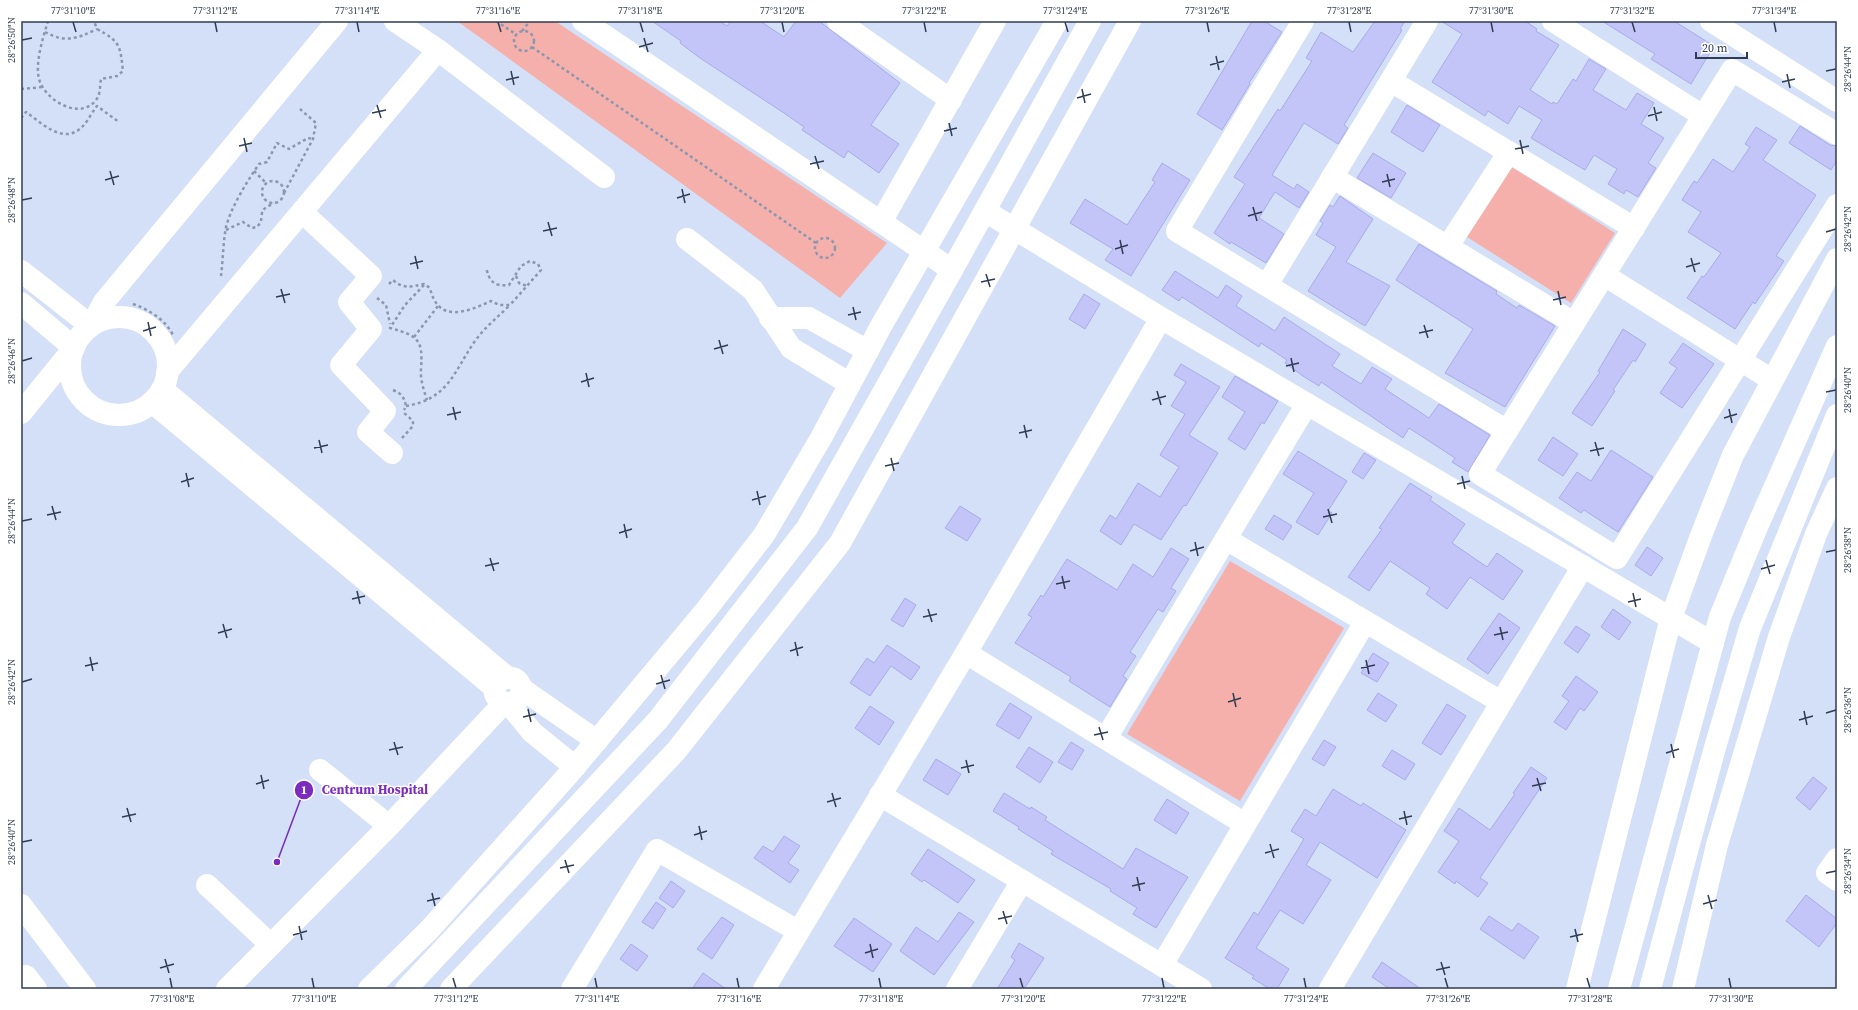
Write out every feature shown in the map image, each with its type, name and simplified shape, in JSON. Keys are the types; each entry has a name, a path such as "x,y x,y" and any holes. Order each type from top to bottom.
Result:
{"street":[{"path":"91,326 104,302 337,21"},
{"path":"395,21 438,50 604,177"},
{"path":"583,21 952,270"},
{"path":"881,222 995,21"},
{"path":"369,989 429,930 575,767 706,610 764,535 821,438 924,251 1057,21"},
{"path":"406,989 658,720 807,528 985,212 1090,21"},
{"path":"451,989 676,751 840,543 1130,21"},
{"path":"1303,21 1177,230 1507,431"},
{"path":"1267,285 1427,21"},
{"path":"1553,21 1704,116"},
{"path":"1711,21 1837,101"},
{"path":"843,23 951,100"},
{"path":"160,388 166,356 160,340 149,328 135,320 120,317 104,319 91,326 79,337 69,366 72,381 79,395 90,406 105,413 122,415 138,411 160,388 302,212 438,50"},
{"path":"1837,134 1732,70 1480,474 1617,558 1837,205"},
{"path":"1391,80 1634,228"},
{"path":"1448,246 1509,152"},
{"path":"1332,177 1574,323"},
{"path":"302,212 371,276 349,302 371,329 341,365 386,411 368,432 394,447"},
{"path":"985,212 1161,318 1713,643"},
{"path":"687,239 753,290 791,348 850,384"},
{"path":"1577,989 1671,618 1702,533 1733,455 1837,259"},
{"path":"21,271 91,326"},
{"path":"1604,275 1772,380"},
{"path":"21,304 74,348"},
{"path":"770,318 809,318 868,351"},
{"path":"764,989 798,930 966,653 1161,318"},
{"path":"1619,989 1720,617 1757,527 1837,346"},
{"path":"21,413 74,348"},
{"path":"160,388 507,692 596,741"},
{"path":"1106,738 1307,404"},
{"path":"1650,989 1716,743 1750,628 1837,415"},
{"path":"1683,989 1717,846 1779,637 1816,534 1837,488"},
{"path":"1226,539 1501,702"},
{"path":"1330,989 1583,566"},
{"path":"1162,965 1365,622"},
{"path":"966,653 1246,824"},
{"path":"507,692 532,732 575,767"},
{"path":"227,989 389,826 507,692"},
{"path":"320,770 389,826"},
{"path":"880,795 1201,989"},
{"path":"572,989 657,850 798,930"},
{"path":"1837,859 1827,873 1837,880"},
{"path":"957,989 1022,881"},
{"path":"207,885 272,945"},
{"path":"21,905 85,989"},
{"path":"21,978 26,976 36,989"}],"path":[{"path":"48,21 39,66 39,79 50,96 63,106 72,109 83,108 93,103 98,96 101,79 118,76 123,71 119,45 108,35 97,29 94,21"},
{"path":"496,21 517,35"},
{"path":"522,32 529,33 533,37 534,43 532,47 525,51 519,50 515,41 517,35 522,32 530,21"},
{"path":"45,32 60,39 68,39 78,37 97,29"},
{"path":"532,47 816,243"},
{"path":"21,89 43,87"},
{"path":"21,118 26,112 58,134 65,135 73,133 82,126 97,106 119,122"},
{"path":"226,230 243,222 252,228 257,227 261,222 262,209 281,199 313,139 316,123 300,109"},
{"path":"221,279 226,230 234,208 254,171 260,164 267,162 276,143 289,149 308,138 313,139"},
{"path":"254,171 266,183"},
{"path":"266,183 277,182 282,186 284,193"},
{"path":"266,183 262,190 263,197 268,202 275,203"},
{"path":"822,238 828,238 834,246 833,252 828,257 821,257 815,250 816,243 822,238"},
{"path":"406,406 427,400 448,385 486,327 510,305 541,270 538,264 530,261 521,266 509,285 495,285 489,279 486,268"},
{"path":"516,276 520,283 527,286"},
{"path":"387,286 392,280 400,286 409,287 424,284 430,288 432,299 445,311 458,312 491,301 499,305 510,305"},
{"path":"386,334 405,305 424,284"},
{"path":"382,292 377,298 386,305 390,319 390,328"},
{"path":"134,304 149,310 157,316 174,336 178,330"},
{"path":"414,337 438,306"},
{"path":"390,328 414,337 421,345 423,354 421,376 427,400"},
{"path":"388,388 401,394 405,399 406,406 399,416"},
{"path":"394,447 413,426 413,421 403,412"}],"shaded area":[{"path":"457,21 555,21 887,243 840,298"},
{"path":"1509,165 1615,233 1571,303 1464,235"},
{"path":"1230,561 1344,628 1240,801 1127,734"}],"building":[{"path":"652,21 719,21 727,26 731,21 760,21 784,37 796,21 819,21 900,83 871,125 899,144 879,173 848,151 844,158 802,130 804,127 784,113 700,58 680,43 681,41"},
{"path":"1252,21 1264,21 1282,32 1249,83 1250,84 1222,130 1197,114"},
{"path":"1375,21 1405,21 1400,29 1402,30 1344,125 1348,128 1338,144 1304,123 1272,175 1294,189 1297,184 1309,192 1299,208 1275,192 1259,218 1284,234 1266,263 1231,242 1230,244 1214,233 1245,184 1234,177 1278,109 1280,111 1312,61 1306,58 1321,32 1353,52"},
{"path":"1441,21 1525,21 1537,29 1536,31 1559,45 1530,90 1552,104 1553,102 1557,104 1573,79 1576,81 1589,59 1606,69 1593,90 1626,110 1637,93 1654,103 1641,124 1664,138 1648,163 1656,168 1638,197 1626,190 1624,194 1608,184 1617,169 1594,155 1585,170 1531,138 1542,120 1519,106 1508,124 1488,111 1485,116 1432,82 1462,34"},
{"path":"1602,21 1674,21 1714,46 1691,84 1651,59 1655,54"},
{"path":"1407,105 1440,125 1423,152 1391,132"},
{"path":"1800,126 1830,145 1837,146 1837,160 1831,170 1789,143"},
{"path":"1756,127 1777,140 1763,160 1816,195 1776,256 1784,261 1755,304 1753,302 1735,329 1687,298 1702,276 1704,277 1721,253 1688,232 1701,212 1682,200 1694,181 1697,183 1713,159 1733,172 1750,147 1745,144"},
{"path":"1373,153 1406,173 1391,198 1357,178"},
{"path":"1162,163 1190,180 1131,276 1105,260 1113,249 1070,223 1085,199 1127,225 1155,182 1152,180"},
{"path":"1340,196 1373,219 1346,262 1390,286 1365,326 1308,291 1336,247 1316,235 1323,223 1320,221 1330,205 1333,207"},
{"path":"1419,244 1497,291 1496,294 1517,308 1519,305 1555,326 1505,407 1445,373 1473,329 1396,280"},
{"path":"1175,271 1218,298 1226,285 1242,296 1236,306 1275,331 1284,317 1340,354 1332,366 1361,384 1372,367 1392,379 1385,389 1429,418 1439,404 1490,435 1468,472 1452,462 1455,458 1409,428 1403,438 1321,382 1319,386 1303,376 1285,363 1287,360 1261,343 1259,347 1182,297 1179,301 1162,290"},
{"path":"1084,294 1100,304 1085,329 1069,319"},
{"path":"1623,329 1646,344 1635,362 1633,360 1613,390 1615,391 1592,426 1572,413 1600,372 1598,371"},
{"path":"1683,343 1714,364 1682,408 1660,393 1677,368 1669,363"},
{"path":"1181,364 1220,387 1189,435 1218,453 1186,506 1184,505 1161,540 1134,524 1121,545 1100,531 1110,515 1116,519 1138,483 1160,497 1179,467 1160,455 1185,414 1171,406 1186,382 1174,375"},
{"path":"1235,376 1278,401 1264,424 1262,422 1245,450 1228,439 1245,412 1222,397"},
{"path":"1553,437 1578,454 1563,476 1538,460"},
{"path":"1611,450 1653,477 1618,532 1584,510 1581,513 1559,498 1577,472 1591,481"},
{"path":"1298,451 1347,481 1328,511 1332,513 1318,535 1296,522 1314,493 1283,474"},
{"path":"1364,453 1376,460 1363,479 1352,472"},
{"path":"1410,483 1432,497 1430,500 1465,524 1452,543 1487,567 1497,553 1523,571 1503,600 1470,577 1447,609 1426,594 1430,588 1390,561 1369,591 1348,577 1382,529 1379,528"},
{"path":"960,506 981,519 967,541 945,528"},
{"path":"1274,515 1292,526 1283,540 1265,529"},
{"path":"1647,547 1663,558 1651,576 1635,565"},
{"path":"1171,548 1189,559 1171,588 1176,591 1163,612 1158,609 1130,652 1136,656 1123,676 1127,679 1110,707 1069,681 1071,677 1015,643 1032,617 1028,615 1041,595 1043,597 1067,559 1117,590 1133,564 1153,577"},
{"path":"905,598 916,605 903,627 891,620"},
{"path":"1613,609 1631,622 1619,640 1601,627"},
{"path":"1499,613 1520,628 1488,674 1467,659"},
{"path":"1576,626 1590,635 1578,653 1564,643"},
{"path":"887,645 920,667 911,680 891,666 870,696 850,683 867,658 874,663"},
{"path":"1373,653 1389,663 1377,682 1361,673"},
{"path":"1576,676 1598,692 1584,711 1580,708 1566,730 1554,722 1569,701 1562,696"},
{"path":"1378,693 1397,705 1386,722 1367,710"},
{"path":"1010,703 1032,717 1019,739 996,725"},
{"path":"1447,704 1466,716 1441,755 1422,743"},
{"path":"870,706 894,722 879,745 855,728"},
{"path":"1324,740 1336,747 1324,766 1312,759"},
{"path":"1071,742 1084,750 1072,770 1058,762"},
{"path":"1029,747 1053,762 1040,783 1016,767"},
{"path":"1392,750 1415,764 1405,780 1382,766"},
{"path":"936,759 961,774 948,795 923,780"},
{"path":"1531,767 1547,778 1480,878 1488,883 1478,897 1456,881 1455,884 1438,872 1459,841 1444,831 1459,808 1490,830 1515,794 1513,793"},
{"path":"1813,777 1827,788 1810,810 1796,798"},
{"path":"1333,789 1361,806 1363,803 1406,830 1377,878 1320,842 1306,865 1331,880 1303,924 1280,910 1256,948 1289,969 1277,989 1270,989 1252,978 1254,976 1225,958 1254,912 1258,915 1304,839 1291,831 1305,809 1316,816"},
{"path":"1004,793 1030,809 1031,807 1047,817 1045,820 1123,869 1136,848 1188,877 1156,928 1133,914 1137,908 1110,891 1111,889 1051,854 1053,851 993,811"},
{"path":"1167,799 1189,813 1176,834 1154,820"},
{"path":"784,836 800,846 788,863 799,870 790,883 754,858 763,846 773,852"},
{"path":"928,849 975,880 958,903 924,880 922,882 911,874"},
{"path":"671,881 685,891 673,908 659,898"},
{"path":"1806,895 1837,919 1837,923 1819,947 1786,921"},
{"path":"656,902 666,909 653,929 642,922"},
{"path":"959,912 974,922 934,975 900,951 916,927 938,942"},
{"path":"1489,916 1512,931 1518,923 1539,937 1524,959 1480,929"},
{"path":"722,917 734,925 712,959 697,949"},
{"path":"854,918 892,944 873,972 834,946"},
{"path":"1019,943 1044,958 1024,989 997,989 1015,960 1011,957"},
{"path":"631,944 648,956 637,971 620,959"},
{"path":"1382,962 1421,989 1390,989 1372,977"},
{"path":"703,973 726,989 692,989"}],"place":[{"name":"Centrum Hospital","path":"277,862"}]}
